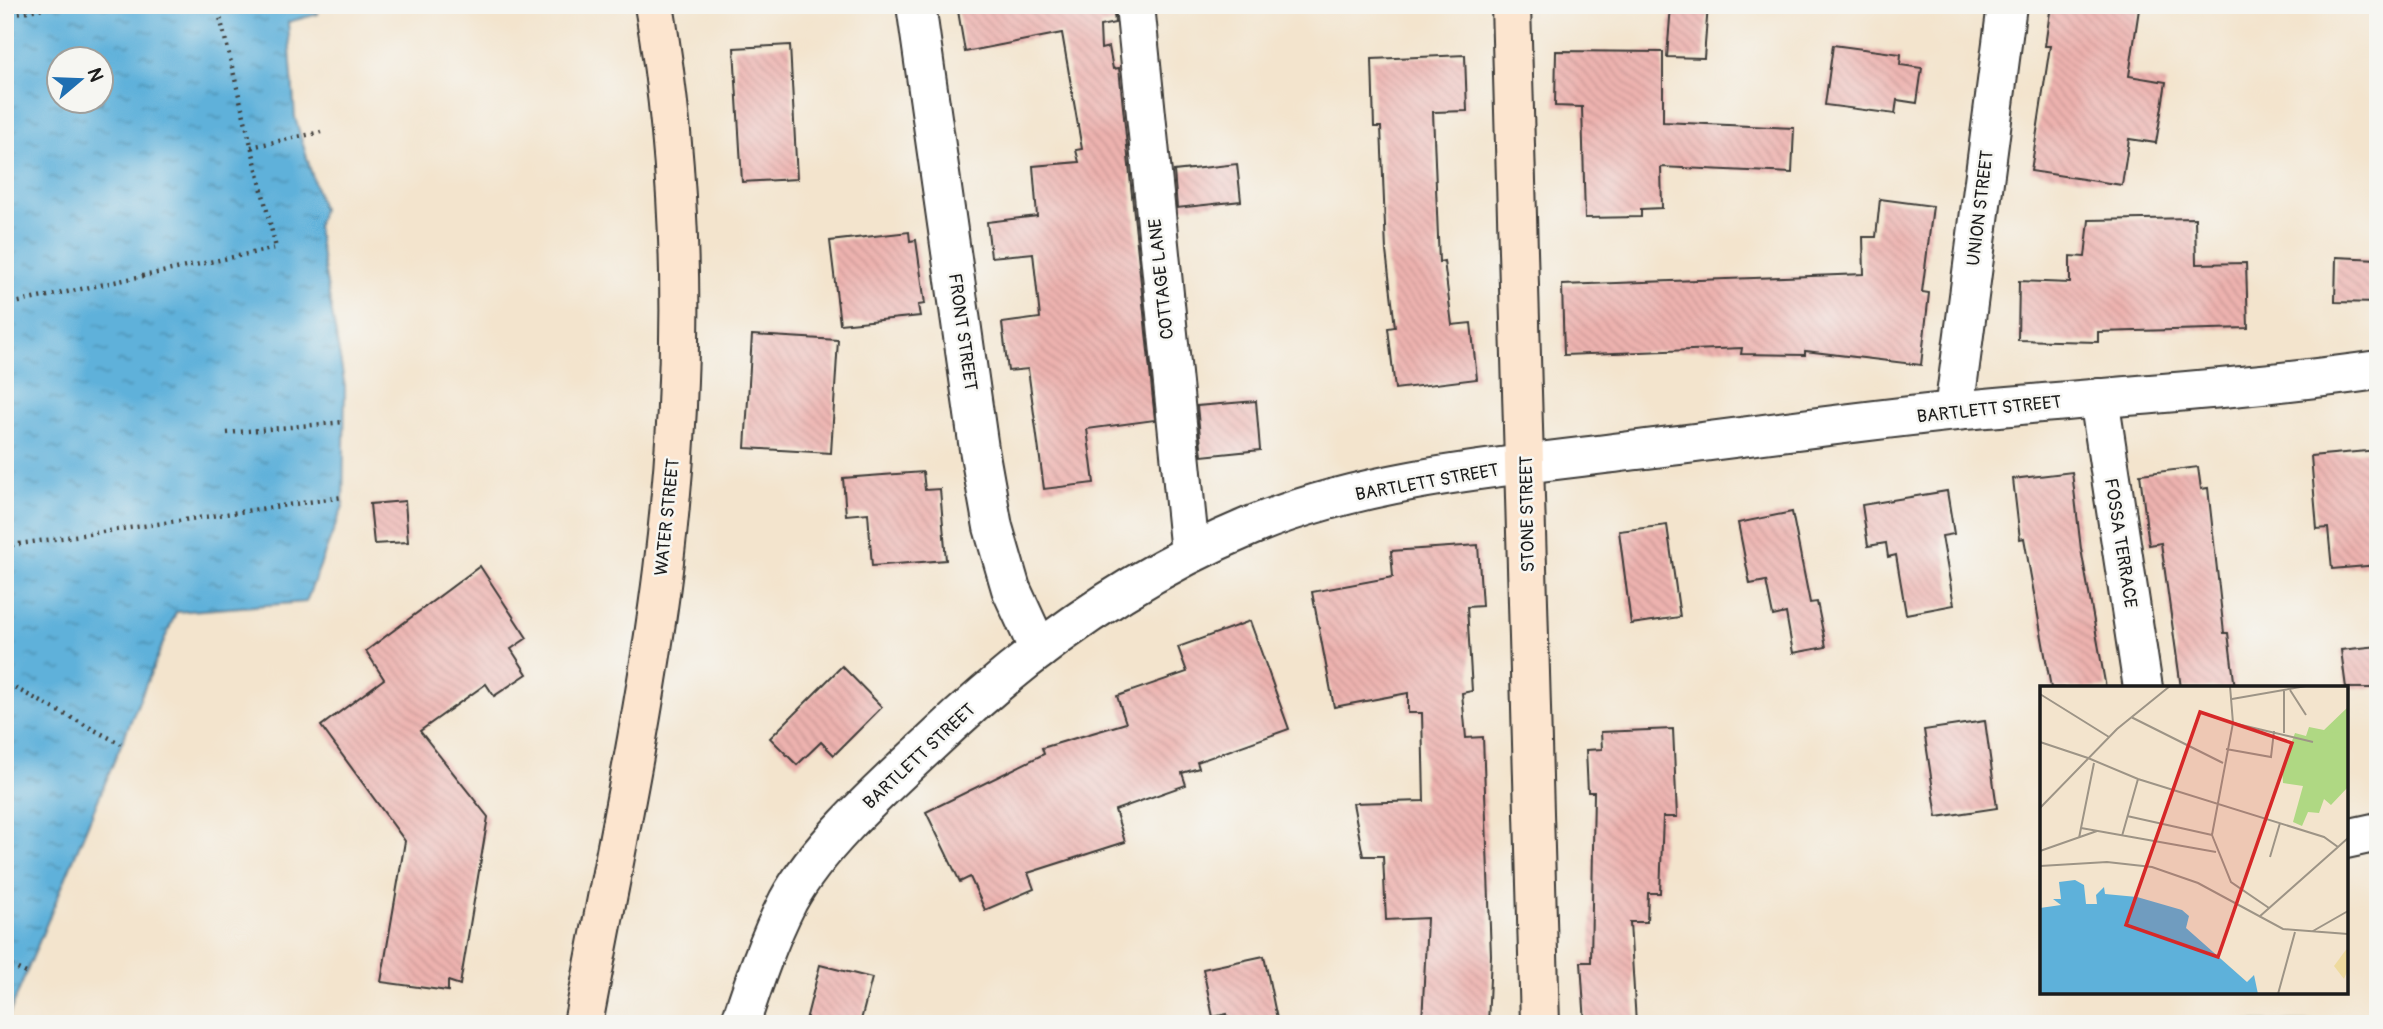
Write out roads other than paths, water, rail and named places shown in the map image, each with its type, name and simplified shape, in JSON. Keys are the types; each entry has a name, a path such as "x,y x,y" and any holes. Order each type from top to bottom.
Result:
{"street":[{"name":"WATER STREET","path":"583,1024 648,674 663,570 673,468 680,271 675,175 663,60 654,5"},
{"name":"FRONT STREET","path":"916,5 979,449 993,527 1011,589 1040,650"},
{"name":"COTTAGE LANE","path":"1135,5 1189,552"},
{"name":"STONE STREET","path":"1511,5 1540,1024"},
{"name":"UNION STREET","path":"1954,411 2007,5"},
{"name":"BARTLETT STREET","path":"740,1024 759,964 790,897 835,838 954,721 1040,650 1110,600 1189,552 1256,523 1328,500 1526,464 1954,411 2378,370"},
{"name":"FOSSA TERRACE","path":"2099,398 2143,686"},
{"path":"2348,839 2378,832"}],"water":[{"path":"5,5 316,5 318,14 288,22 295,117 322,209 317,228 345,387 343,506 306,602 176,612 5,1024"}]}
